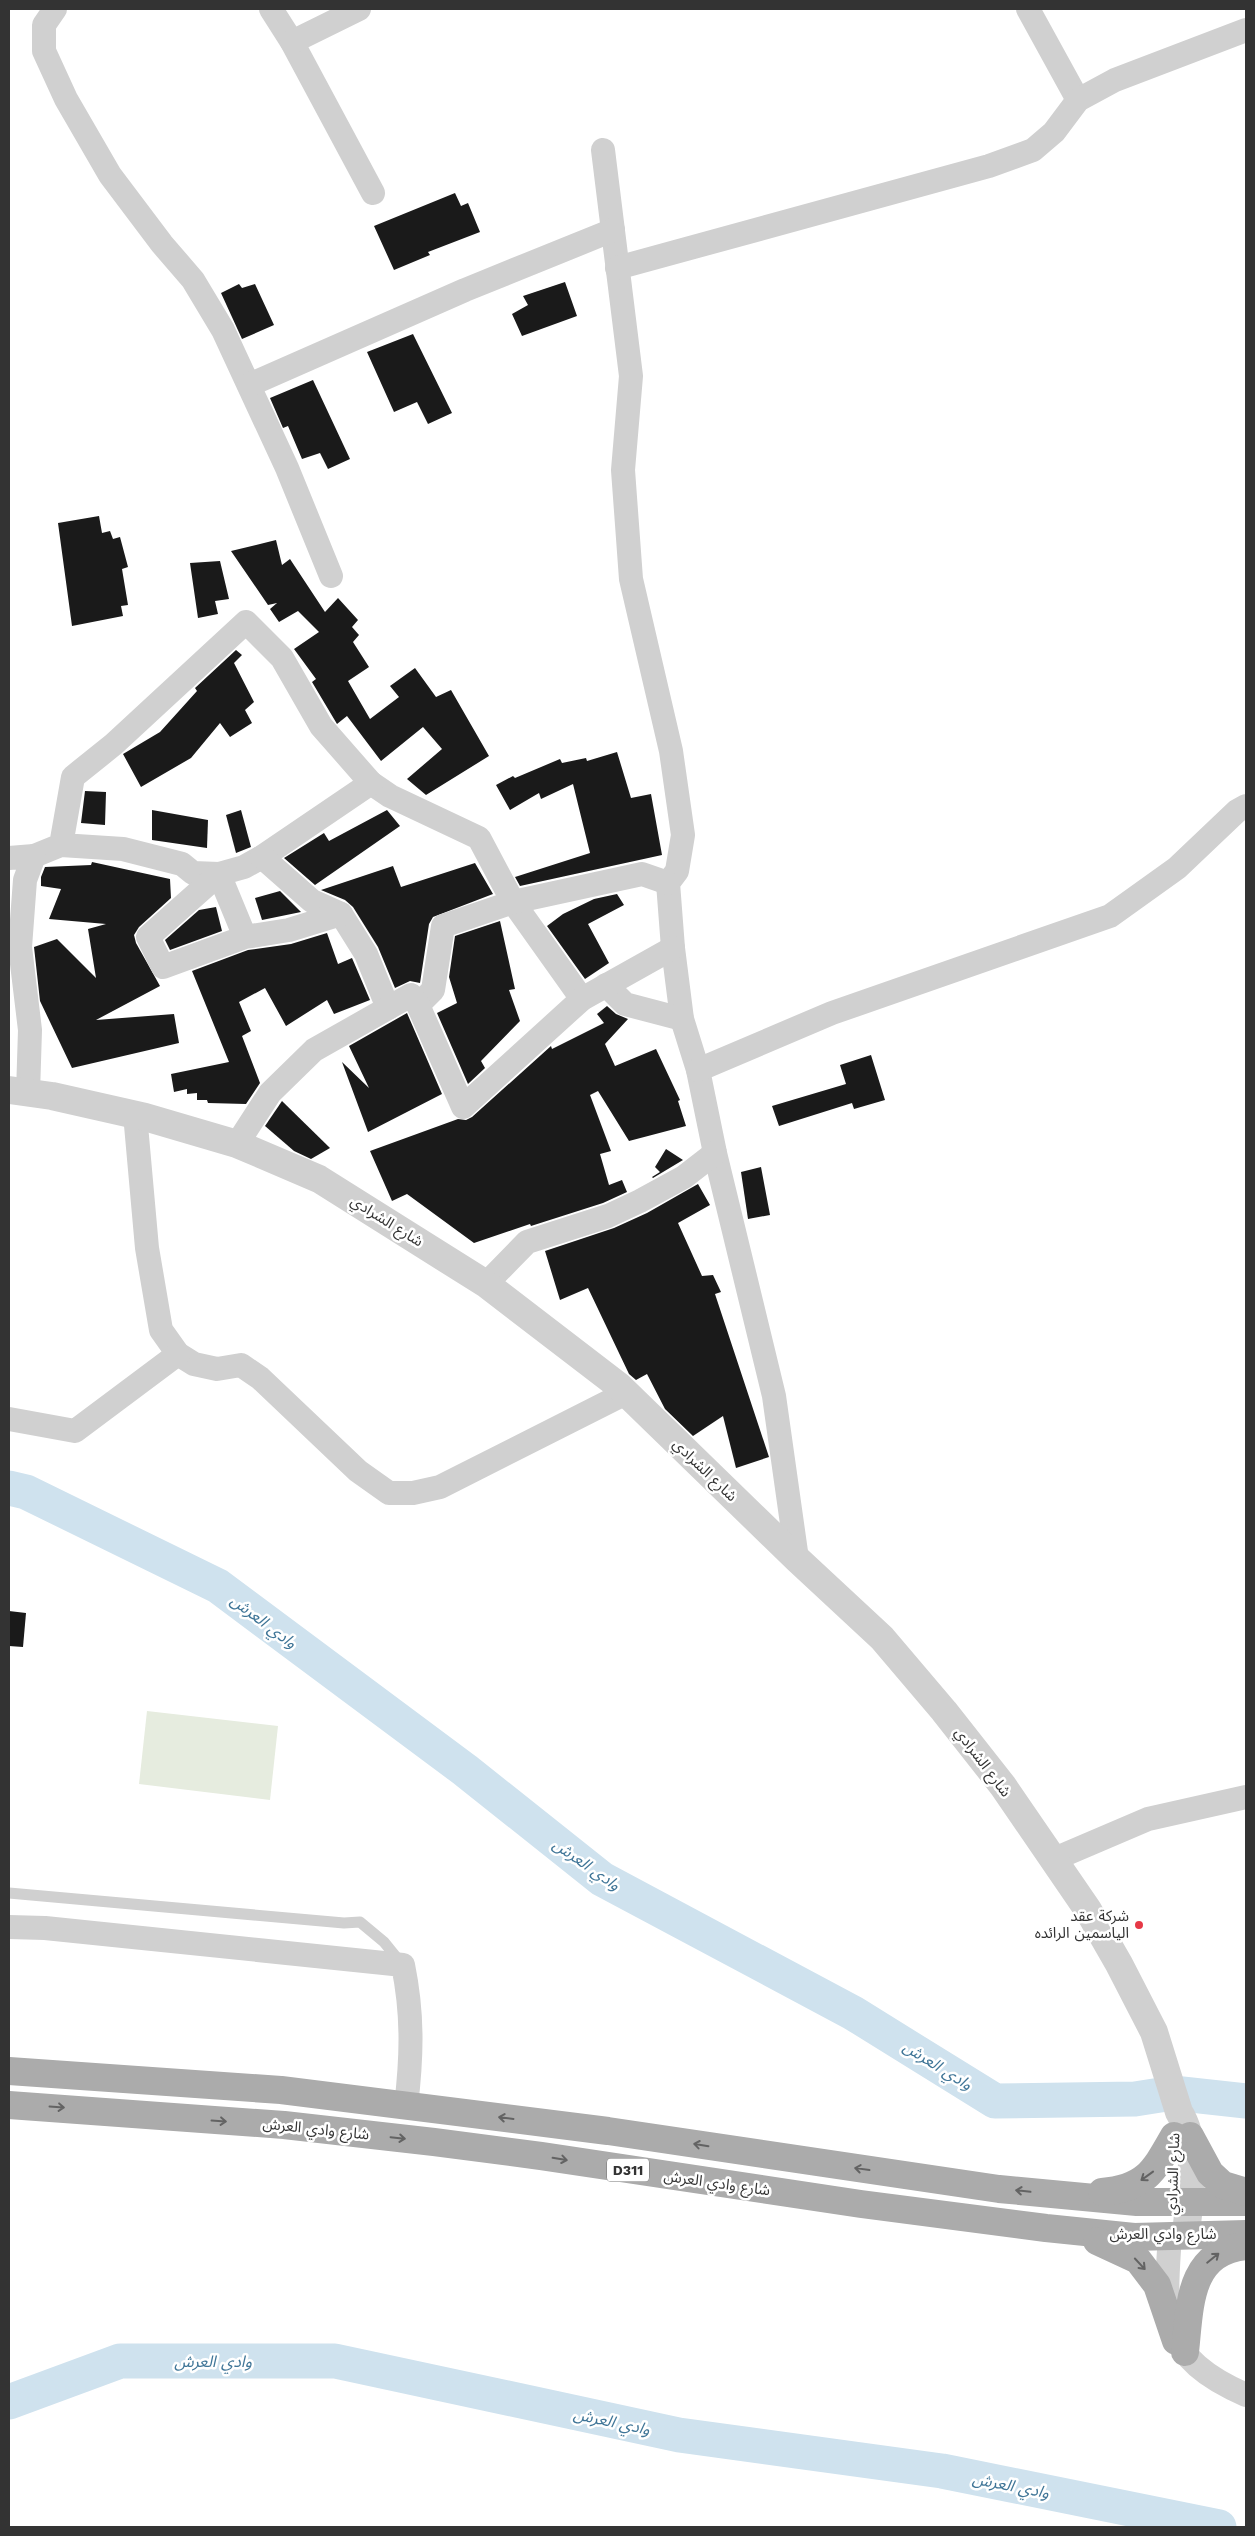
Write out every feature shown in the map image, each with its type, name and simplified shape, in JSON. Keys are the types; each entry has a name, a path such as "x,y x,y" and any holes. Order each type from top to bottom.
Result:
{"main road":[{"name":"D311","path":"9,2071 281,2090 608,2131 999,2189 1137,2202 1246,2202"},
{"name":"شارع وادي العرش","path":"9,2105 284,2125 434,2142 541,2156 861,2204 1065,2230 1134,2237 1246,2234"},
{"path":"1066,2196 1121,2191 1140,2181 1154,2171 1181,2128 1210,2173 1223,2185 1246,2192"},
{"path":"1065,2230 1110,2246 1138,2260 1157,2285 1181,2347"},
{"path":"1181,2347 1190,2298 1207,2262 1218,2253 1246,2246"}],"street":[{"path":"55,9 44,25 44,51 66,100 110,175 162,244 193,280 223,330 287,468 331,576"},
{"path":"271,9 292,42 373,193"},
{"path":"292,42 359,9"},
{"path":"1028,9 1078,100"},
{"path":"617,268 989,166 1033,150 1054,132 1078,100 1115,80 1246,30"},
{"path":"603,150 631,376 623,470 631,579 670,751 683,835 677,871 668,883 673,948 682,1019 698,1070 715,1153 774,1396 797,1559"},
{"path":"249,385 464,290 613,230"},
{"path":"61,846 73,777 114,744 246,622 282,658 321,726 371,784 390,796 479,838 513,902 582,999"},
{"path":"9,858 34,856 61,846 123,849 182,864 192,873 219,874 244,867 262,857 371,784"},
{"path":"698,1070 832,1013 1110,916 1178,868 1238,811 1246,806"},
{"path":"18,1092 30,1030 20,947 25,880 34,856"},
{"path":"262,857 312,901 341,914 366,954 388,1008"},
{"path":"219,874 245,937"},
{"path":"219,874 148,936 163,967 245,937 289,930 341,914"},
{"path":"418,1004 433,990 443,926 513,902 642,874 668,883"},
{"path":"237,1144 270,1093 314,1050 411,995 418,1004 463,1107 582,999 673,948"},
{"path":"606,985 626,1004 682,1019"},
{"name":"شارع الشرادي","path":"18,1092 135,1114 237,1144 319,1179 486,1284 626,1393 797,1559 882,1638 1003,1786 1101,1933 1154,2032 1191,2160 1180,2202 1178,2235"},
{"path":"135,1114 147,1248 161,1330 178,1354 194,1364 217,1369 241,1365 260,1378 358,1471 389,1493 413,1493 440,1487 626,1393"},
{"path":"486,1284 527,1242 608,1216 640,1201 684,1177 715,1153"},
{"path":"9,1420 75,1431 178,1354"},
{"path":"1052,1860 1148,1819 1246,1797"},
{"path":"9,1927 45,1928 403,1965 411,2002 412,2063 406,2106"},
{"path":"1178,2235 1167,2283 1168,2309 1181,2347 1199,2368 1221,2383 1246,2394"}],"lane":[{"path":"9,1893 344,1923 360,1922 384,1942 403,1965"}],"shaded area":[{"path":"147,1711 278,1726 270,1800 139,1784"}],"building":[{"path":"455,193 461,206 468,203 480,232 428,252 430,255 394,270 374,226"},
{"path":"565,282 577,316 522,336 512,314 528,305 523,296"},
{"path":"239,284 242,288 255,284 274,325 242,339 221,293"},
{"path":"413,334 452,413 428,424 417,402 394,412 367,352"},
{"path":"313,380 350,459 328,469 320,453 302,459 288,426 283,428 270,398"},
{"path":"99,516 102,533 110,531 113,539 120,537 128,567 122,569 128,605 121,606 123,616 72,626 58,523"},
{"path":"276,540 282,565 290,559 325,612 338,598 358,620 352,627 359,635 353,642 369,667 348,681 370,719 399,697 390,686 415,668 436,697 451,690 489,756 426,795 407,779 442,749 423,727 381,761 347,716 337,724 312,682 316,679 294,649 319,632 298,611 279,622 270,609 277,603 268,605 231,551"},
{"path":"220,561 229,599 215,601 218,614 198,618 190,563"},
{"path":"236,650 242,655 234,663 254,702 245,710 252,723 230,737 220,723 191,758 141,787 123,754 160,732 197,691 195,688"},
{"path":"617,752 631,798 651,794 662,855 520,886 515,877 590,853 573,784 541,799 539,793 510,810 496,785 513,776 515,778 560,759 562,763 586,758 587,761"},
{"path":"85,791 106,792 105,825 81,823"},
{"path":"152,810 208,820 207,848 152,840"},
{"path":"241,810 251,847 236,853 226,815"},
{"path":"387,810 400,826 315,885 284,858 324,833 329,841"},
{"path":"92,862 170,879 171,898 139,927 134,935 136,943 160,986 96,1020 174,1014 179,1043 72,1068 40,1001 34,947 57,939 96,978 88,929 106,924 49,919 61,889 41,886 41,877 45,867 91,865"},
{"path":"475,863 493,894 433,917 429,924 420,983 410,981 395,988 378,947 353,907 345,900 321,890 393,866 401,887"},
{"path":"280,891 301,912 262,920 255,898"},
{"path":"617,894 624,905 588,924 609,963 585,979 547,926 563,914 594,899"},
{"path":"216,907 222,931 170,950 165,940 199,910"},
{"path":"500,921 515,989 509,990 520,1021 481,1061 485,1068 468,1084 437,1013 457,1003 449,977 455,936"},
{"path":"327,933 338,964 352,958 370,1000 334,1014 327,1000 286,1026 265,988 239,1002 251,1031 242,1036 260,1083 246,1104 208,1103 207,1100 197,1100 197,1093 187,1094 187,1089 174,1092 171,1074 229,1062 192,971 248,950 291,944"},
{"path":"607,1006 616,1014 628,1019 605,1044 615,1066 656,1049 680,1100 678,1101 686,1126 629,1141 598,1091 590,1095 611,1151 600,1154 609,1185 622,1180 627,1192 603,1203 531,1226 530,1224 474,1243 407,1194 392,1201 370,1151 458,1119 466,1120 472,1117 551,1046 552,1049 604,1023 597,1014"},
{"path":"407,1013 442,1094 368,1132 342,1062 369,1088 349,1046"},
{"path":"871,1055 885,1100 854,1109 852,1103 779,1126 772,1106 846,1084 840,1065"},
{"path":"282,1101 330,1148 311,1159 294,1151 265,1126"},
{"path":"666,1149 683,1160 653,1178 660,1172 655,1167"},
{"path":"761,1167 770,1215 748,1219 741,1172"},
{"path":"698,1184 710,1205 678,1223 702,1276 713,1275 721,1292 715,1294 769,1457 736,1468 723,1416 693,1436 665,1409 647,1374 636,1380 629,1374 588,1288 560,1300 545,1251 614,1228 647,1213"},
{"path":"9,1611 26,1613 23,1647 9,1646"}],"waterway":[{"name":"وادي العرش","path":"9,1488 26,1492 218,1586 465,1770 602,1879 853,2013 995,2101 1135,2099 1173,2093 1246,2101"},
{"name":"وادي العرش","path":"9,2402 120,2361 335,2361 679,2435 942,2471 1219,2527"}],"place":[{"name":"شرکة عقد الیاسمین الرائدہ","path":"1139,1925"}]}
